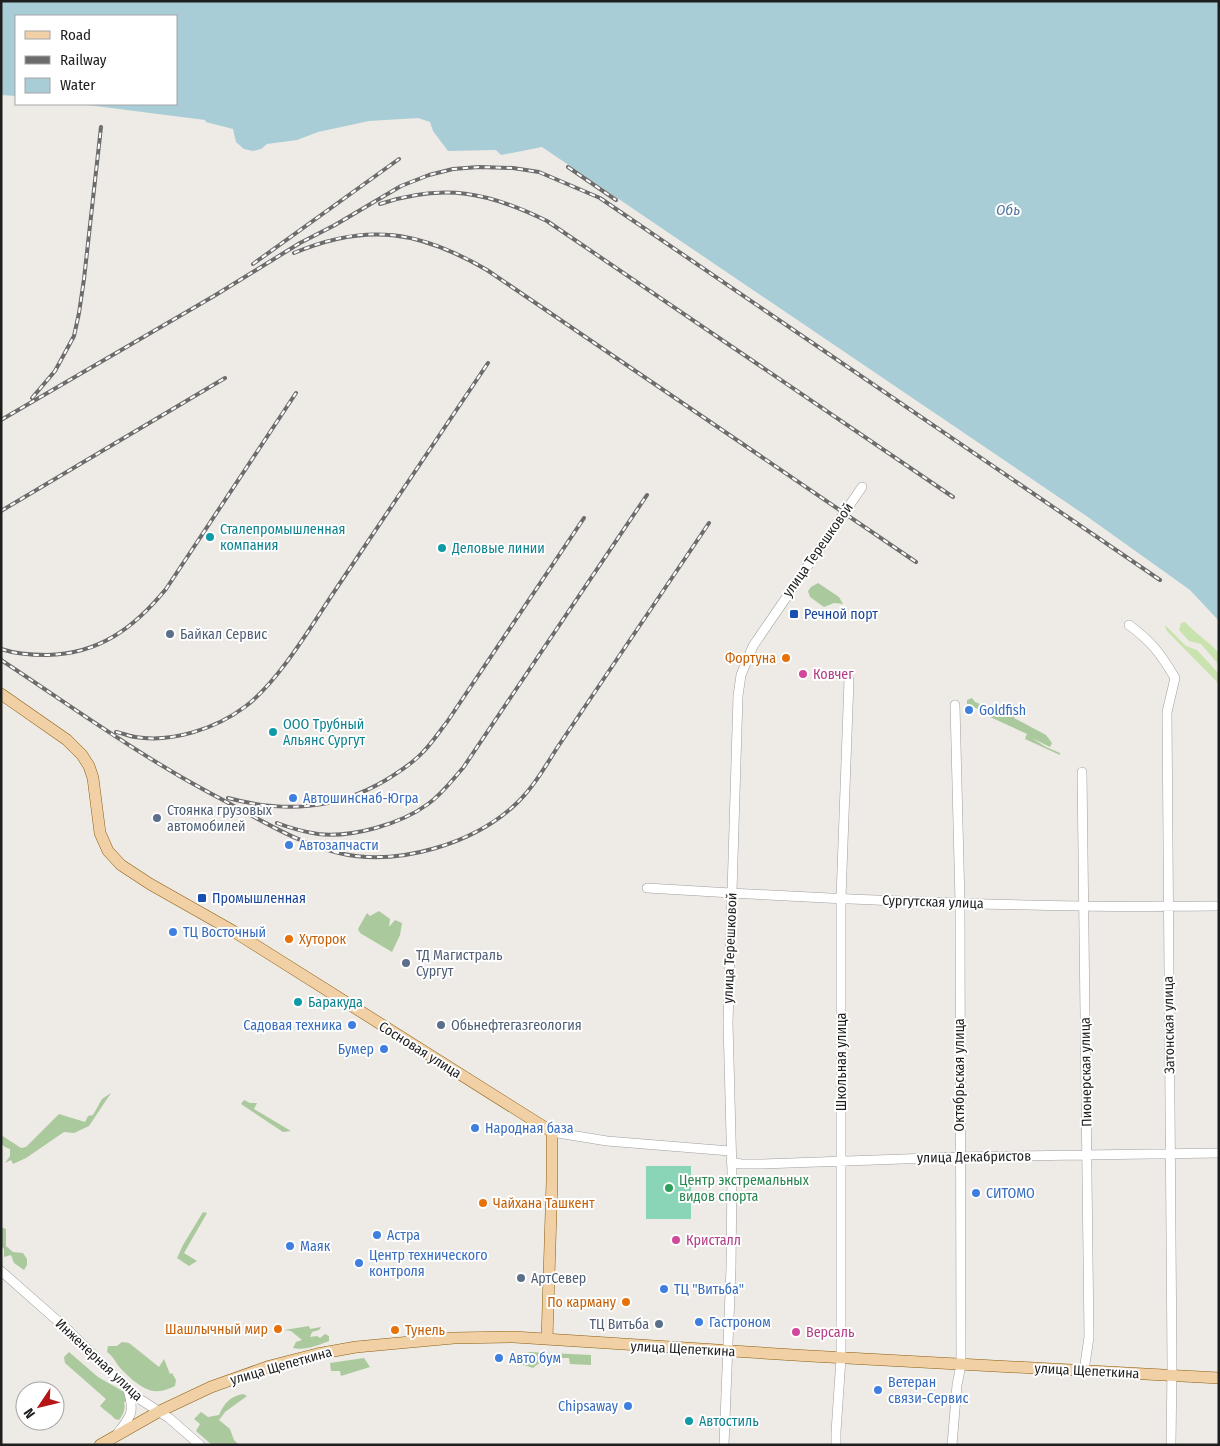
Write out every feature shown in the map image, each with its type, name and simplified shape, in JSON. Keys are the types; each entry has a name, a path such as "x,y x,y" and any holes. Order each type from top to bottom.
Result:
{"main road":[{"name":"Сосновая улица","path":"1,694 67,740 82,755 89,766 93,778 100,833 108,850 121,865 150,884 233,931 552,1132"},
{"path":"547,1339 552,1132"},
{"name":"улица Щепеткина","path":"100,1445 158,1412 211,1387 270,1366 338,1350 405,1342 482,1337 547,1339 728,1352 1219,1378"}],"street":[{"name":"улица Терешковой","path":"724,1445 731,1268 728,1022 738,696 741,675 748,656 765,627 862,487"},
{"name":"Затонская улица","path":"1129,625 1144,636 1160,653 1175,678 1167,712 1171,1445"},
{"name":"Школьная улица","path":"836,1445 841,1358 841,898 849,680"},
{"name":"Октябрьская улица","path":"952,1445 957,1385 961,1365 959,1157 960,903 955,705"},
{"name":"Пионерская улица","path":"1082,772 1089,1337 1084,1371"},
{"name":"Сургутская улица","path":"647,888 732,894 960,903 1083,906 1219,906"},
{"path":"552,1132 607,1141 730,1151"},
{"name":"улица Декабристов","path":"731,1162 761,1164 959,1157 1219,1153"},
{"name":"Инженерная улица","path":"1,1271 68,1330 127,1387 179,1426 200,1445"},
{"path":"115,1435 132,1414 127,1387"}],"green space":[{"path":"818,583 839,597 843,604 834,603 824,607 810,597 808,591"},
{"path":"1185,622 1219,653 1219,665 1201,644 1189,641 1179,630 1181,623"},
{"path":"1165,625 1186,646 1197,650 1219,674 1219,684 1166,630"},
{"path":"972,698 975,702 992,709 1010,703 1018,707 1014,718 1046,735 1052,743 1050,747 1032,738 1060,753 1060,755 1025,739 1027,734 967,704 967,700"},
{"path":"379,911 390,919 389,927 395,920 402,923 400,935 392,952 360,933 358,929 367,913 370,916"},
{"path":"111,1093 89,1126 74,1133 64,1132 26,1158 13,1164 11,1160 5,1163 10,1156 10,1149 2,1144 1,1135 21,1148 26,1147 59,1114 85,1122 88,1116 93,1115 102,1099"},
{"path":"244,1100 250,1103 257,1103 254,1109 291,1131 283,1132 241,1104"},
{"name":"Центр экстремальных видов спорта","path":"646,1166 691,1166 691,1219 646,1219"},
{"path":"203,1212 207,1213 184,1253 197,1261 189,1266 177,1258"},
{"path":"1,1227 6,1229 6,1246 13,1252 23,1253 27,1259 27,1265 24,1270 14,1263 11,1255 4,1257 4,1249 1,1246"},
{"path":"309,1326 310,1329 321,1327 319,1330 312,1332 310,1337 317,1336 320,1338 325,1334 329,1336 329,1341 307,1348 293,1348 296,1342 302,1340 291,1331 284,1330"},
{"path":"122,1342 129,1343 159,1367 164,1359 170,1374 172,1373 176,1380 175,1386 154,1391 144,1388 134,1381 107,1352 108,1346 117,1346"},
{"path":"69,1352 98,1377 126,1393 128,1401 124,1402 124,1412 119,1420 115,1419 100,1406 106,1399 65,1363 64,1357"},
{"path":"530,1352 591,1355 591,1365 570,1364 569,1358 558,1358 556,1365 538,1364 533,1368 521,1364 522,1355"},
{"path":"364,1358 370,1367 341,1376 340,1371 331,1371 330,1363"},
{"path":"243,1394 247,1396 225,1412 219,1420 230,1429 234,1440 239,1445 212,1445 196,1431 200,1424 194,1419 201,1412 208,1417 219,1415 228,1401 235,1396"}],"water":[{"name":"Обь","path":"1,1 1219,1 1219,621 1190,590 1085,515 542,147 501,155 496,150 448,151 433,131 430,122 418,118 369,121 318,132 297,140 267,144 261,149 253,151 244,149 236,142 233,129 206,122 205,120 88,105 178,105 178,15 15,15 15,96 1,95"}],"railway":[{"path":"32,398 55,371 74,336 84,279 101,127"},
{"path":"253,264 399,159"},
{"path":"1,420 214,296 300,243 335,225 401,186 429,175 453,169 479,167 513,168 539,172 600,198 1160,580"},
{"path":"568,167 616,200"},
{"path":"380,204 425,194 465,194 505,203 547,221 953,497"},
{"path":"294,253 321,243 369,234 393,235 416,239 462,257 487,270 916,562"},
{"path":"116,732 135,737 149,738 178,736 221,721 246,706 259,695 296,649 488,363"},
{"path":"1,511 225,378"},
{"path":"1,649 41,655 83,650 114,636 141,616 166,589 296,393"},
{"path":"277,823 318,834 331,835 361,832 404,818 433,800 463,768 647,495"},
{"path":"228,798 269,806 309,806 328,803 348,798 367,790 410,764 426,749 447,722 584,518"},
{"path":"1,660 145,755 190,782 284,832 311,844 339,853 362,857 410,854 434,849 480,830 500,817 524,796 709,523"}],"place":[{"name":"Сталепромышленная компания","path":"210,537"},
{"name":"Деловые линии","path":"442,548"},
{"name":"Речной порт","path":"794,614"},
{"name":"Байкал Сервис","path":"170,634"},
{"name":"Фортуна","path":"786,658"},
{"name":"Ковчег","path":"803,674"},
{"name":"Goldfish","path":"969,710"},
{"name":"ООО Трубный Альянс Сургут","path":"273,732"},
{"name":"Автошинснаб-Югра","path":"293,798"},
{"name":"Стоянка грузовых автомобилей","path":"157,818"},
{"name":"Автозапчасти","path":"289,845"},
{"name":"Промышленная","path":"202,898"},
{"name":"ТЦ Восточный","path":"173,932"},
{"name":"Хуторок","path":"289,939"},
{"name":"ТД Магистраль Сургут","path":"406,963"},
{"name":"Баракуда","path":"298,1002"},
{"name":"Садовая техника","path":"352,1025"},
{"name":"Обьнефтегазгеология","path":"441,1025"},
{"name":"Бумер","path":"384,1049"},
{"name":"Народная база","path":"475,1128"},
{"name":"Центр экстремальных видов спорта","path":"669,1188"},
{"name":"СИТОМО","path":"976,1193"},
{"name":"Чайхана Ташкент","path":"483,1203"},
{"name":"Астра","path":"377,1235"},
{"name":"Кристалл","path":"676,1240"},
{"name":"Маяк","path":"290,1246"},
{"name":"Центр технического контроля","path":"359,1263"},
{"name":"АртСевер","path":"521,1278"},
{"name":"ТЦ \"Витьба\"","path":"664,1289"},
{"name":"По карману","path":"626,1302"},
{"name":"Гастроном","path":"699,1322"},
{"name":"ТЦ Витьба","path":"659,1324"},
{"name":"Шашлычный мир","path":"278,1329"},
{"name":"Тунель","path":"395,1330"},
{"name":"Версаль","path":"796,1332"},
{"name":"Авто бум","path":"499,1358"},
{"name":"Ветеран связи-Сервис","path":"878,1390"},
{"name":"Chipsaway","path":"628,1406"},
{"name":"Автостиль","path":"689,1421"}]}
